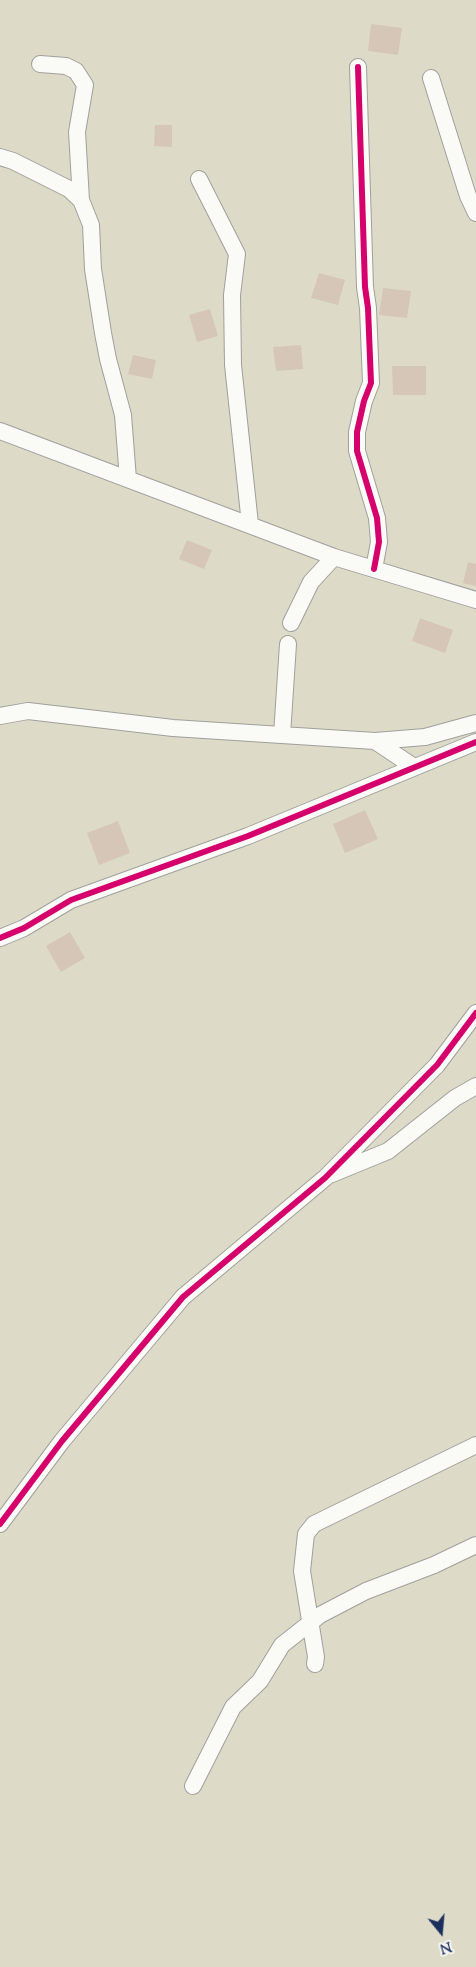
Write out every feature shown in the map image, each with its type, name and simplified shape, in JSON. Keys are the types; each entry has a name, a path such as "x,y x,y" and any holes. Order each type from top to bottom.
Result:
{"street":[{"path":"40,64 66,66 76,71 85,84 77,132 81,200 91,225 93,269 108,359 123,415 128,479"},
{"path":"358,67 365,287 368,308 371,383 364,401 357,432 357,451 378,518 379,542 374,569"},
{"path":"431,78 468,196 476,213"},
{"path":"0,158 13,161 69,189 81,200"},
{"path":"199,179 237,254 232,295 233,364 250,524"},
{"path":"0,431 334,557 476,600"},
{"path":"291,623 311,582 334,557"},
{"path":"282,735 288,644"},
{"path":"0,716 28,711 173,728 374,741 425,738 476,723"},
{"path":"374,741 414,767"},
{"path":"0,938 24,928 70,900 248,836 476,742"},
{"path":"0,1524 62,1441 183,1297 325,1178 438,1065 476,1013"},
{"path":"325,1178 388,1151 455,1098 476,1086"},
{"path":"315,1664 316,1658 309,1624 302,1571 306,1534 314,1524 476,1445"},
{"path":"193,1786 233,1707 260,1681 282,1645 320,1615 366,1592 434,1565 476,1545"}],"building":[{"path":"371,24 402,28 398,55 368,51"},
{"path":"155,125 172,125 172,147 154,146"},
{"path":"319,273 345,280 338,305 311,298"},
{"path":"383,288 411,291 407,318 379,315"},
{"path":"210,309 218,336 197,342 189,315"},
{"path":"301,345 303,369 276,371 273,347"},
{"path":"133,355 156,360 152,379 128,374"},
{"path":"392,366 426,366 426,395 393,395"},
{"path":"187,540 212,550 204,569 179,559"},
{"path":"468,562 476,564 476,586 463,583"},
{"path":"420,618 453,630 445,653 412,641"},
{"path":"365,810 378,839 345,853 333,824"},
{"path":"118,821 130,853 99,865 87,833"},
{"path":"70,932 85,958 61,972 46,946"}],"cycle path":[{"path":"358,67 365,287 368,308 371,383 364,401 357,432 357,451 377,518 379,542 374,569"},
{"path":"0,938 24,928 71,900 248,836 476,742"},
{"path":"0,1524 62,1441 183,1297 325,1178 437,1065 476,1013"}]}
